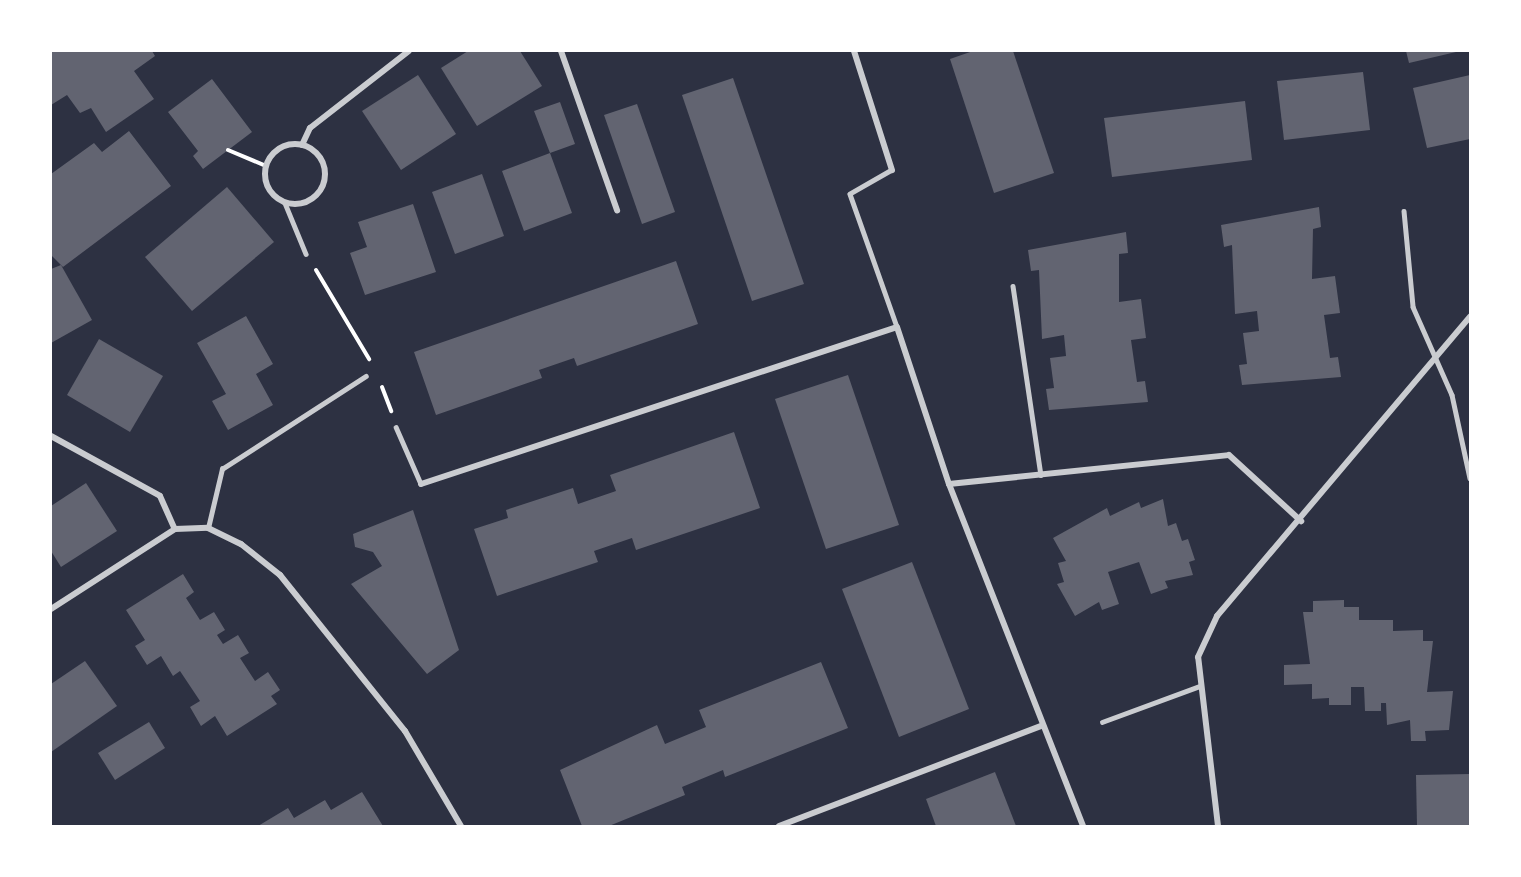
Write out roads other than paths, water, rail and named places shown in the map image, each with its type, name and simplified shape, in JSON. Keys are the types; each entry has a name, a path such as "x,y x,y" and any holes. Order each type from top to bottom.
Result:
{"street":[{"path":"302,145 310,128 409,51"},
{"path":"561,51 617,210"},
{"path":"854,51 892,170"},
{"path":"302,145 321,158 324,183 305,203 285,203 267,186 266,166 276,150 302,145"},
{"path":"1218,826 1198,657 1217,616 1301,521 1470,317"},
{"path":"422,484 897,327 949,484 1041,726 1083,826"},
{"path":"51,436 160,496 175,530"},
{"path":"949,484 1229,455 1301,521"},
{"path":"51,609 175,530 192,527 208,528 258,556 308,607 405,731 461,826"},
{"path":"779,826 1041,726"}],"lane":[{"path":"892,170 850,194 897,327"},
{"path":"285,203 306,254"},
{"path":"1404,211 1413,307 1433,362 1452,395 1470,478"},
{"path":"1013,286 1041,475"},
{"path":"208,528 222,470 366,376"},
{"path":"396,427 422,484"},
{"path":"1102,722 1200,686"}]}
